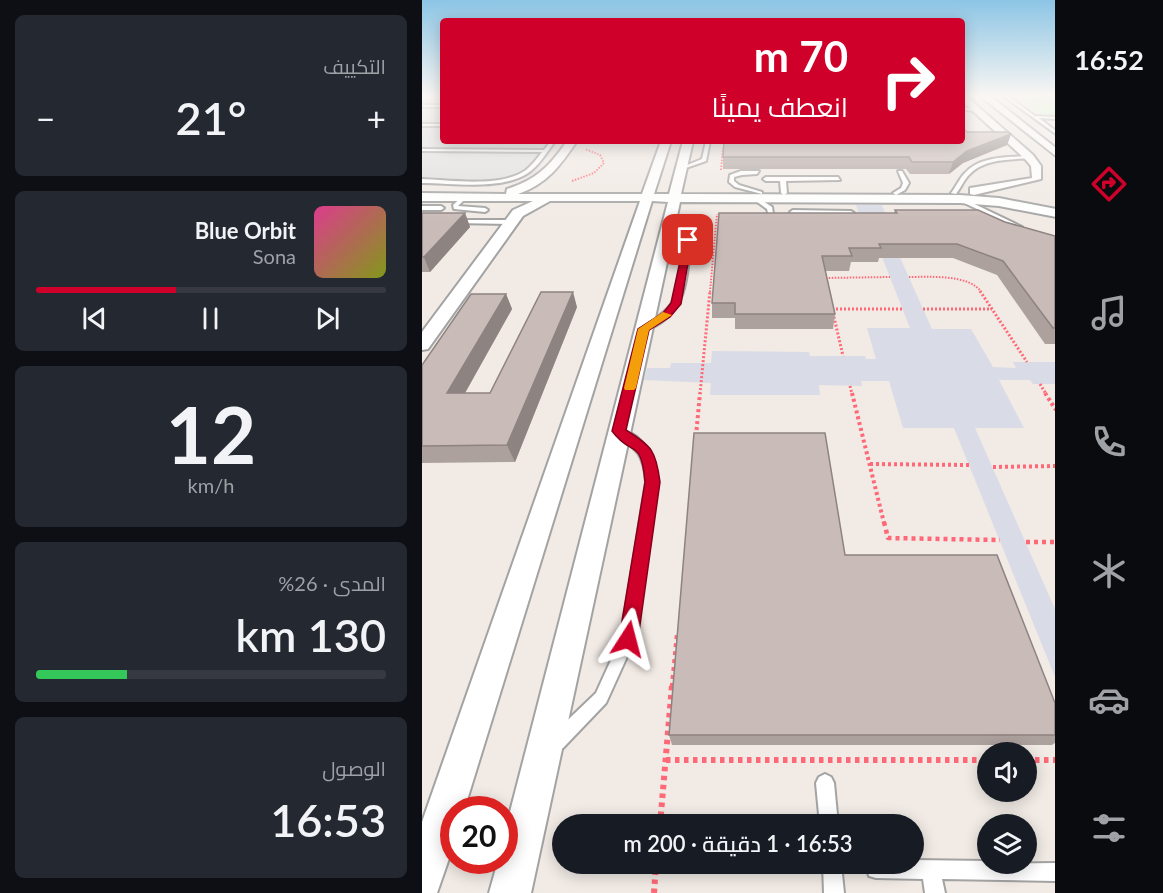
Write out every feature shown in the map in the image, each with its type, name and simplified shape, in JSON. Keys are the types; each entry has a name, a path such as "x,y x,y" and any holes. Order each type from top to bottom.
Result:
{"street":[{"path":"1008,138 1029,156 1036,166 1029,186"},
{"path":"1037,138 1055,153"},
{"path":"422,345 515,218 552,189 570,144"},
{"path":"422,880 665,144"},
{"path":"510,893 687,144"},
{"path":"433,201 552,189 649,195 678,186 718,195 923,203 988,190 1029,186 1050,174"},
{"path":"422,191 505,195 536,184 552,189"},
{"path":"1029,186 1055,212"},
{"path":"757,195 896,193 957,196 1055,212"},
{"path":"505,195 515,204 515,218"}],"lane":[{"path":"1044,143 1055,143"},
{"path":"422,181 490,181 512,178 528,171 550,144"},
{"path":"678,186 704,160 707,144"},
{"path":"422,150 545,151"},
{"path":"1029,156 992,161 978,166 968,172 957,196 1029,230"},
{"path":"757,172 735,174 731,181 757,195 770,208 772,219"},
{"path":"896,193 903,189 906,183 900,172"},
{"path":"766,179 838,179"},
{"path":"783,179 784,193"},
{"path":"464,198 455,206 456,208 485,210"},
{"path":"809,198 812,213"},
{"path":"422,208 433,201"},
{"path":"422,208 433,201"},
{"path":"793,212 851,213"},
{"path":"443,222 515,218"},
{"path":"542,757 600,698 628,639 653,482 650,459 643,447 619,431"},
{"path":"825,783 828,814"},
{"path":"924,870 1055,872"},
{"path":"931,870 935,893"},
{"path":"833,874 834,893"}],"path":[{"path":"552,189 587,176 599,170 604,163 603,158 597,153 573,144"},
{"path":"695,442 723,144"},
{"path":"828,288 825,278 890,277"},
{"path":"909,277 948,277 978,287 1027,362"},
{"path":"843,356 832,309 903,309"},
{"path":"923,309 992,309"},
{"path":"1040,384 1055,410"},
{"path":"850,386 888,538 1000,540"},
{"path":"870,464 969,465"},
{"path":"992,467 1055,466"},
{"path":"1026,542 1055,542"},
{"path":"661,814 678,631"},
{"path":"666,760 977,760"},
{"path":"1037,760 1055,760"},
{"path":"654,893 655,874"}],"shaded area":[{"path":"422,138 440,138 440,144 557,144 535,173 524,179 498,184 422,184"},
{"path":"856,205 882,205 886,215 881,215 932,329 971,329 993,367 1016,368 1013,362 1055,362 1055,384 1033,384 1030,380 999,380 1024,428 975,428 1055,609 1055,677 954,428 903,428 889,381 861,381 862,386 819,385 820,395 710,395 711,383 644,380 647,368 670,368 671,363 711,363 712,351 809,352 810,356 865,356 866,359 876,359 867,328 910,328 865,214 859,214"}],"building":[{"path":"965,138 1001,138 967,151 953,162 912,162 909,157 723,157 724,144 965,144"},
{"path":"895,210 978,210 1005,222 1055,236 1055,328 1003,261 957,244 879,244 881,248 849,248 852,256 822,256 835,314 735,314 735,303 712,303 719,213 897,213"},
{"path":"422,213 465,213 424,257 422,257"},
{"path":"541,292 573,292 507,445 422,446 422,365 471,294 506,294 447,393 490,393"},
{"path":"694,433 825,433 845,555 997,555 1055,703 1055,735 669,735"}],"slow traffic":[{"path":"630,388 644,329 667,315"}],"route":[{"path":"628,639 653,482 650,459 643,447 619,431 644,329 666,315 676,304 688,240"}]}
